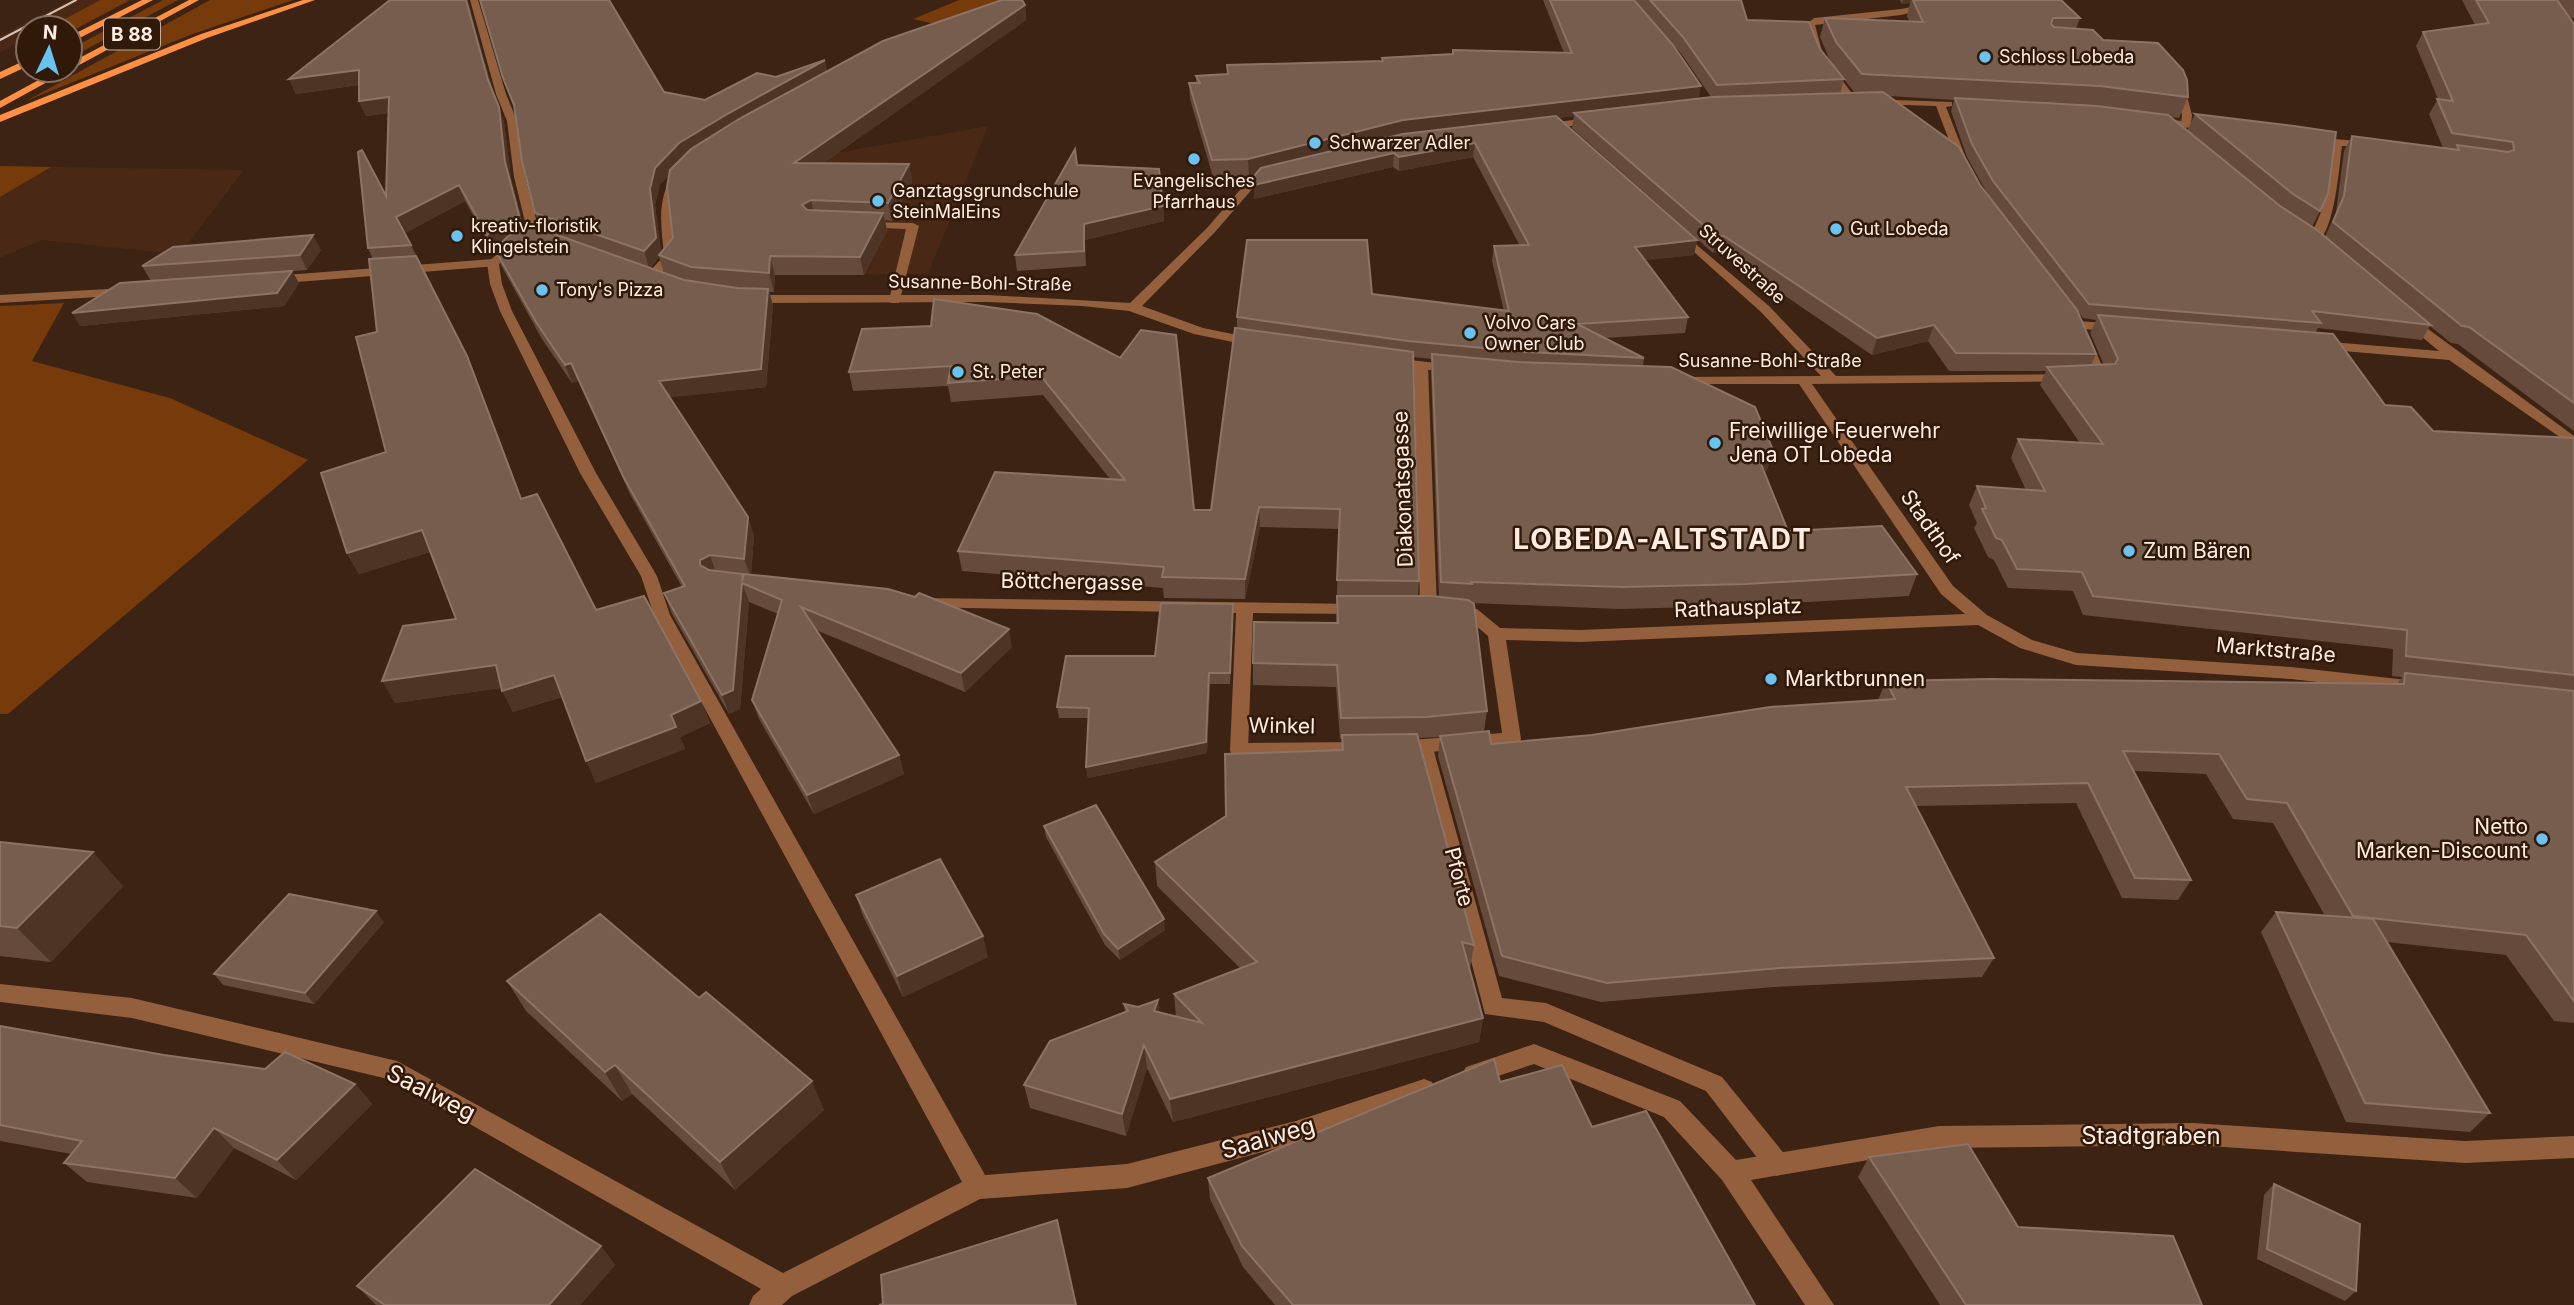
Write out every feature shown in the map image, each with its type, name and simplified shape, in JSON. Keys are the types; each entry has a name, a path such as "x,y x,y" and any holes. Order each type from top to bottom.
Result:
{"main road":[{"name":"B 88","path":"84,33 149,0"},
{"name":"B 88","path":"84,59 195,0"},
{"path":"0,119 204,36 311,0"},
{"path":"0,104 38,84"}],"street":[{"path":"263,281 493,263 508,248 540,237 518,170 513,121 508,103 501,94 474,0"},
{"path":"1852,100 1818,51 1810,33 1811,24 1817,20 1901,12 1959,0"},
{"path":"2175,75 2183,91 2186,125"},
{"path":"1839,101 1967,104"},
{"path":"1882,101 1904,117"},
{"path":"1940,103 1970,178"},
{"path":"1534,128 1614,118"},
{"path":"2143,120 2227,130"},
{"path":"2168,123 2188,139"},
{"path":"1559,125 1569,134"},
{"path":"2296,138 2337,144 2383,146"},
{"path":"2326,249 2311,237 2327,212 2337,144"},
{"path":"1949,149 1960,158"},
{"path":"651,277 670,257 664,205 668,185 690,162"},
{"path":"1133,308 1211,230 1256,178 1283,172"},
{"name":"Struvestraße","path":"1666,222 1765,309 1832,380"},
{"path":"852,225 914,226 895,300"},
{"path":"493,263 496,284 506,311 589,473 649,576 662,615 978,1187"},
{"path":"0,299 138,291"},
{"name":"Susanne-Bohl-Straße","path":"730,297 808,301 1029,299 1133,308 1165,321 1229,339 1270,345"},
{"path":"2400,311 2453,356 2574,443"},
{"name":"Susanne-Bohl-Straße","path":"1658,380 1804,382 2100,378 2074,320 2132,330"},
{"path":"2309,344 2453,356"},
{"path":"1380,360 1462,370"},
{"name":"Diakonatsgasse","path":"1421,366 1429,611"},
{"name":"Stadthof","path":"1804,382 1947,590 1981,619"},
{"name":"Böttchergasse","path":"911,602 1377,609"},
{"name":"Winkel","path":"1245,607 1239,750 1424,748"},
{"path":"1403,610 1472,613 1496,634 1512,739 1424,748"},
{"name":"Rathausplatz","path":"1496,634 1580,636 1981,619"},
{"name":"Marktstraße","path":"1981,619 2026,644 2076,659 2291,673 2426,688"},
{"name":"Pforte","path":"1424,748 1493,1007 1546,1013 1714,1084 1777,1164"},
{"name":"Saalweg","path":"0,993 132,1008 397,1071 783,1287"},
{"name":"Saalweg","path":"762,1305 783,1287 978,1187 1127,1176 1296,1132 1534,1054 1672,1109 1731,1172 1821,1305"},
{"name":"Stadtgraben","path":"1731,1172 1939,1137 2193,1134 2465,1152 2574,1147"}],"shaded area":[{"path":"70,0 100,0 74,14 43,14"},
{"path":"100,0 130,0 84,25 84,14 74,14"},
{"path":"163,0 178,0 84,50 84,42"},
{"path":"210,0 293,0 190,35 84,78 84,69"},
{"path":"959,0 1006,0 939,25 913,19"},
{"path":"14,29 14,45 0,52 0,36"},
{"path":"57,84 68,84 26,101"},
{"name":"Ganztagsgrundschule SteinMalEins","path":"988,126 928,274 803,275 815,193 825,155"},
{"path":"0,166 244,170 185,247 166,253 42,240 0,258"},
{"path":"0,166 51,167 0,197"},
{"path":"64,303 32,361 170,398 308,460 8,714 0,714 0,306"}],"building":[{"path":"390,0 466,0 488,80 499,107 505,162 519,215 496,226 487,235 459,185 396,217 411,245 368,248 358,152 362,150 386,196 389,97 359,101 359,70 289,79"},
{"path":"480,0 609,0 664,92 705,100 757,73 776,77 825,60 679,143 655,168 650,189 656,238 644,251 535,213 522,161 514,105 503,78"},
{"path":"1002,0 1022,0 1025,5 794,163 909,164 888,203 811,200 802,205 807,210 883,213 860,257 770,256 769,273 691,267 659,255 673,238 667,187 670,170 691,149 739,119 883,41"},
{"path":"1550,0 1634,0 1673,45 1701,86 1403,120 1248,159 1212,160 1189,83 1200,83 1196,76 1228,74 1227,65 1383,61 1382,58 1453,54 1453,50 1572,53"},
{"path":"1650,0 1741,0 1747,20 1809,22 1820,49 1844,79 1717,85 1683,37"},
{"path":"1913,0 2061,0 2080,18 2053,18 2051,24 2054,27 2093,30 2103,40 2158,43 2183,70 2187,80 2188,97 2100,86 1862,74 1836,42 1825,18 1923,22"},
{"path":"2476,0 2557,0 2574,24 2574,403 2469,327 2462,326 2333,222 2344,196 2352,136 2459,150 2457,145 2508,152 2514,150 2513,142 2452,133 2437,99 2453,101 2423,32 2489,23"},
{"path":"1883,92 1959,147 1980,185 2077,310 2096,354 1956,353 1934,325 1877,338 1724,236 1717,237 1574,113 1712,97"},
{"path":"1955,98 2097,106 2168,115 2280,206 2317,230 2431,325 2312,311 2321,323 2089,304 1993,181 1972,144"},
{"path":"2195,114 2336,132 2328,194 2320,211 2293,194"},
{"path":"1556,116 1697,240 1635,247 1688,317 1577,324 1644,358 1527,352 1408,341 1237,317 1247,240 1367,240 1372,294 1509,311 1494,246 1529,245 1475,143 1399,157 1394,153 1254,185 1255,175 1261,168 1403,134"},
{"path":"1075,149 1077,165 1159,169 1163,206 1084,224 1084,251 1015,255"},
{"path":"529,225 684,280 737,288 768,289 761,369 659,381 748,517 744,559 710,555 700,560 700,565 709,570 743,574 742,581 744,574 888,589 915,597 919,593 1009,629 961,673 801,607 899,755 807,795 752,700 782,600 742,583 733,690 722,695 664,593 685,586 624,478 571,363 565,365 536,322 495,250 507,237"},
{"path":"313,235 300,255 142,266 173,247"},
{"path":"416,256 467,356 521,499 537,494 596,610 644,596 701,701 671,715 676,727 586,761 554,675 502,691 496,665 382,681 403,626 456,619 422,530 347,553 321,473 386,452 356,337 377,332 369,259"},
{"path":"292,271 277,293 72,313 120,283"},
{"path":"934,299 1037,314 1120,358 1141,330 1176,335 1194,510 1211,510 1235,328 1413,352 1419,581 1337,580 1340,509 1259,507 1245,579 1162,577 1164,567 958,551 995,472 1125,480 1041,376 948,383 951,366 849,372 862,329 931,326"},
{"path":"2098,315 2333,334 2385,405 2411,407 2433,431 2574,438 2574,675 2406,656 2407,630 2093,596 2082,572 2017,569 2002,540 1996,538 1982,509 1986,508 1977,486 2045,491 2018,439 2103,444 2047,367 2115,364 2118,359"},
{"path":"1432,354 1518,362 1671,367 1755,407 1773,450 1759,459 1788,531 1882,526 1917,574 1746,584 1623,587 1441,582"},
{"path":"1337,596 1432,596 1468,600 1474,604 1487,711 1426,717 1341,718 1337,665 1253,663 1254,622 1338,623"},
{"path":"1161,603 1233,604 1230,673 1209,673 1206,742 1086,767 1089,708 1057,707 1066,656 1155,656"},
{"path":"2405,673 2574,691 2574,1001 2526,935 2353,916 2287,803 2247,799 2219,754 2123,751 2191,880 2135,878 2088,783 1906,787 1994,958 1780,968 1607,983 1502,956 1440,736 1489,731 1491,744 1592,735 1770,707 1895,699 1886,681 1991,679 2404,684"},
{"path":"1417,734 1474,945 1462,942 1483,1018 1170,1099 1144,1045 1122,1114 1024,1085 1050,1041 1128,1011 1124,1004 1138,1007 1158,1000 1154,1011 1202,1023 1174,994 1257,962 1155,862 1226,816 1225,754 1343,750 1342,735"},
{"path":"1096,805 1164,919 1118,949 1104,934 1044,826"},
{"path":"0,842 93,852 17,928 0,926"},
{"path":"940,859 983,936 897,976 856,895"},
{"path":"289,894 376,911 305,993 214,974"},
{"path":"2276,912 2373,919 2490,1113 2365,1103"},
{"path":"600,914 699,998 706,992 812,1081 720,1162 615,1065 605,1072 507,981"},
{"path":"0,1026 164,1055 265,1069 285,1052 355,1084 277,1160 214,1128 175,1178 64,1163 82,1141 0,1125"},
{"path":"1494,1059 1500,1082 1562,1065 1592,1127 1646,1111 1755,1305 1293,1305 1242,1246 1208,1178"},
{"path":"1968,1144 2018,1227 2173,1236 2202,1305 1966,1305 1869,1157"},
{"path":"475,1169 601,1246 549,1305 385,1305 357,1286"},
{"path":"2274,1184 2360,1224 2356,1291 2267,1249"},
{"path":"1057,1220 1076,1305 879,1305 883,1304 881,1275"}],"tram line":[{"path":"0,40 76,0"}],"place":[{"name":"Schloss Lobeda","path":"1985,57"},
{"name":"Schwarzer Adler","path":"1315,143"},
{"name":"Evangelisches Pfarrhaus","path":"1194,159"},
{"name":"Ganztagsgrundschule SteinMalEins","path":"878,201"},
{"name":"Gut Lobeda","path":"1836,229"},
{"name":"kreativ-floristik Klingelstein","path":"457,236"},
{"name":"Tony's Pizza","path":"542,290"},
{"name":"Volvo Cars Owner Club","path":"1470,333"},
{"name":"St. Peter","path":"958,372"},
{"name":"Freiwillige Feuerwehr Jena OT Lobeda","path":"1715,443"},
{"name":"Zum Bären","path":"2129,551"},
{"name":"Marktbrunnen","path":"1771,679"},
{"name":"Netto Marken-Discount","path":"2542,839"}],"district":[{"name":"LOBEDA-ALTSTADT","path":"1663,539"}]}
